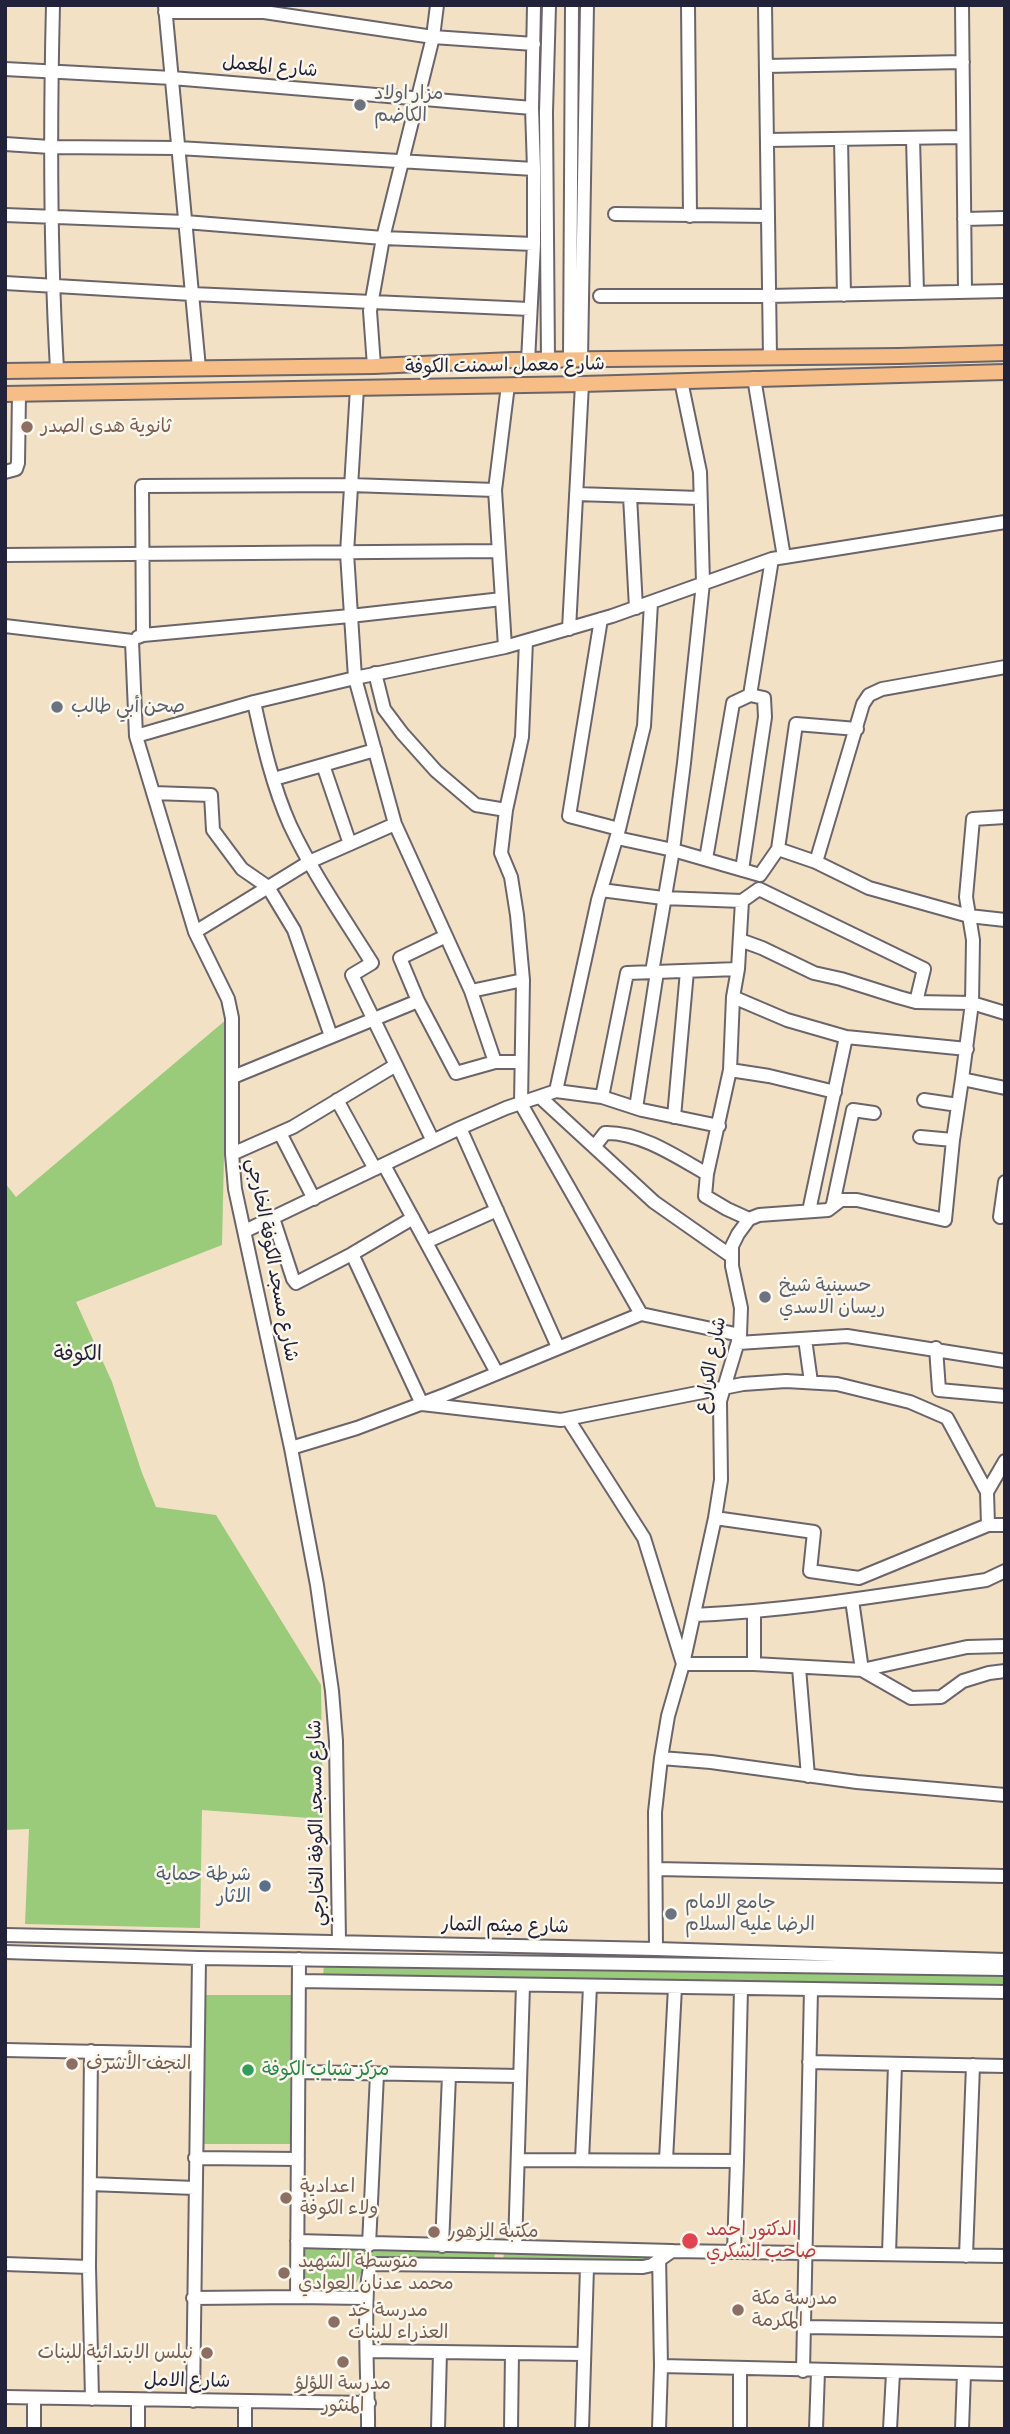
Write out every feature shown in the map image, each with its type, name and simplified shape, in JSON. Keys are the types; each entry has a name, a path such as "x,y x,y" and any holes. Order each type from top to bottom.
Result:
{"main road":[{"name":"شارع معمل اسمنت الكوفة","path":"5,371 1005,353"},
{"path":"597,359 603,371 598,384"},
{"path":"638,359 633,368 638,382"},
{"path":"17,394 31,380 26,370"},
{"path":"50,394 46,380 55,370"},
{"name":"شارع معمل اسمنت الكوفة","path":"17,394 598,384 1005,372"}],"street":[{"path":"53,5 50,147 55,370"},
{"path":"374,366 371,302 383,238 433,37 437,5"},
{"path":"534,5 531,108 538,165 548,360"},
{"path":"528,360 549,5"},
{"path":"572,5 577,159 575,359"},
{"path":"575,359 569,332 587,5"},
{"path":"688,5 690,216"},
{"path":"765,5 769,358"},
{"path":"962,5 965,292"},
{"path":"199,368 165,8 264,12 433,37 534,44"},
{"path":"766,66 963,62"},
{"name":"شارع المعمل","path":"5,69 172,78 531,108"},
{"path":"767,140 963,137"},
{"path":"914,138 917,293"},
{"path":"841,139 844,295"},
{"path":"5,144 178,148 538,165"},
{"path":"615,214 768,216"},
{"path":"5,215 185,222 383,238 534,244"},
{"path":"964,219 1005,218"},
{"path":"5,283 530,309"},
{"path":"600,296 1005,291"},
{"path":"548,334 569,332"},
{"path":"750,695 778,558 754,378"},
{"path":"636,1108 663,898 673,850 703,583 700,472 681,381"},
{"path":"569,629 582,384"},
{"path":"505,647 495,490 508,385"},
{"path":"357,388 347,553 355,678 395,824 471,991 495,1062"},
{"path":"5,472 16,469 18,463 17,394"},
{"path":"351,485 495,490"},
{"name":"شارع مسجد الكوفة الخارجي","path":"339,1941 336,1741 332,1691 317,1585 291,1448 236,1189 232,1154 232,1018 228,999 195,932 136,736 143,556 142,486 351,485"},
{"path":"576,494 700,498"},
{"path":"630,495 636,608"},
{"path":"136,736 254,702 375,673 505,647 636,608 778,558 1005,522"},
{"path":"5,555 143,556 499,551"},
{"path":"5,626 138,638 502,599"},
{"path":"556,1091 601,890 618,834 644,726 651,603"},
{"path":"601,619 569,816 618,834 741,870 924,969 916,1002"},
{"path":"526,641 522,737 506,810 501,853 511,877 523,980 521,1104 640,1314"},
{"path":"816,862 863,704 869,695 882,689 1005,667"},
{"path":"375,673 384,709 436,771 476,805 506,810"},
{"path":"706,859 733,703 750,695 764,698 765,717 741,870"},
{"path":"254,702 274,779 290,824 309,862 372,964 352,975 433,1141"},
{"path":"749,1219 705,1196 707,1174 730,1070 733,997 738,969 742,901 759,882 778,849 796,723 857,729"},
{"path":"274,779 375,750"},
{"path":"323,765 350,844"},
{"path":"153,793 211,795 213,830 242,869 268,887 294,930 331,1036"},
{"path":"541,1098 654,1202 731,1256 735,1239 749,1219 759,1215 828,1210 841,1200 857,1200 945,1220 972,1003 973,940 966,897 973,819 1005,817"},
{"path":"195,932 309,862 395,824"},
{"path":"778,849 816,862 869,888 969,916 1005,920"},
{"path":"601,890 663,898 742,901"},
{"path":"446,936 400,958 418,1000 456,1073 495,1062 520,1062"},
{"path":"740,940 814,973 916,1002 972,1003 1005,1013"},
{"path":"602,1097 627,973 738,969"},
{"path":"674,1117 687,971"},
{"path":"471,991 523,980"},
{"path":"733,997 787,1020 846,1037 967,1049"},
{"path":"233,1077 418,1000"},
{"path":"809,1211 846,1037"},
{"path":"232,1154 280,1133 396,1065"},
{"path":"730,1070 769,1076 835,1092"},
{"path":"962,1079 1005,1088"},
{"path":"245,1231 460,1128 506,1108 556,1091 602,1097 636,1108 719,1126"},
{"path":"337,1100 413,1218 497,1373"},
{"path":"924,1100 958,1105"},
{"path":"833,1205 853,1110 874,1113"},
{"path":"460,1128 558,1347"},
{"path":"280,1133 314,1199"},
{"path":"594,1147 605,1133 622,1133 707,1174"},
{"path":"920,1137 953,1140"},
{"path":"1000,1217 1005,1182"},
{"path":"426,1242 497,1210"},
{"path":"273,1218 296,1283 413,1218"},
{"path":"352,1254 422,1404"},
{"name":"شارع الكرار ع","path":"656,1949 654,1812 661,1758 668,1716 683,1664 715,1518 721,1480 719,1430 723,1389 739,1339 741,1308 731,1256"},
{"path":"291,1448 422,1404 640,1314 739,1339 847,1336 1005,1361"},
{"path":"805,1339 811,1382"},
{"path":"936,1348 939,1390 1005,1396"},
{"path":"422,1404 561,1420 743,1384 786,1381 837,1384 897,1399 947,1418 988,1492"},
{"path":"568,1419 644,1538 683,1664 754,1664 862,1670 967,1647 1005,1646"},
{"path":"988,1525 988,1492 1005,1461"},
{"path":"715,1518 814,1532 810,1571 859,1578 988,1525 1005,1525"},
{"path":"694,1615 754,1612 852,1600 986,1580 1005,1571"},
{"path":"852,1600 862,1670"},
{"path":"754,1612 754,1664"},
{"path":"799,1668 808,1776"},
{"path":"862,1670 911,1698 941,1697 963,1681 1005,1671"},
{"path":"661,1758 857,1782 1005,1795"},
{"path":"656,1869 1005,1876"},
{"name":"شارع ميثم التمار","path":"5,1935 339,1941 1005,1960"},
{"path":"38,1954 39,1936"},
{"name":"شارع ميثم التمار","path":"5,1952 199,1958 1005,1969"},
{"path":"193,2401 199,1958"},
{"path":"297,2297 299,1959"},
{"path":"299,1981 1005,1992"},
{"path":"515,2248 523,1985"},
{"path":"582,2160 590,1986"},
{"path":"666,2160 675,1987"},
{"path":"734,2252 740,1988"},
{"path":"803,2371 811,1989"},
{"path":"5,2050 197,2053"},
{"path":"91,2051 89,2267 92,2399"},
{"path":"809,2063 1005,2066"},
{"path":"888,2254 895,2064"},
{"path":"966,2256 973,2065"},
{"path":"298,2073 520,2076"},
{"path":"369,2245 377,2074"},
{"path":"442,2246 449,2075"},
{"path":"195,2158 298,2159"},
{"path":"518,2160 737,2161"},
{"path":"90,2184 195,2188"},
{"path":"297,2241 664,2255 734,2252 1005,2256"},
{"path":"499,2266 500,2247"},
{"path":"369,2429 365,2298 367,2271 372,2264 643,2267 664,2255"},
{"path":"659,2429 664,2255"},
{"path":"5,2264 89,2267"},
{"path":"582,2429 587,2267"},
{"path":"193,2298 365,2298"},
{"path":"805,2327 1005,2330"},
{"path":"368,2351 583,2354"},
{"path":"439,2429 440,2352"},
{"path":"511,2429 512,2353"},
{"path":"661,2367 1005,2374"},
{"path":"740,2369 740,2429"},
{"path":"816,2429 818,2371"},
{"path":"890,2429 892,2373"},
{"path":"962,2429 964,2374"},
{"name":"شارع الامل","path":"5,2397 369,2403"},
{"path":"34,2398 34,2429"},
{"path":"138,2400 138,2429"},
{"path":"244,2429 245,2402"}],"green space":[{"path":"227,1019 222,1245 76,1302 112,1382 156,1507 216,1515 321,1685 323,1819 202,1810 200,1928 25,1924 29,1829 5,1830 5,1183 16,1197"},
{"path":"324,1962 1005,1973 1005,1989 323,1978"},
{"name":"مركز شباب الكوفة","path":"206,1995 291,1995 290,2144 204,2144"},
{"path":"306,2245 495,2250 494,2263 366,2262 355,2286 347,2291 302,2287 303,2248"},
{"path":"504,2251 645,2253 645,2264 503,2263"}],"place":[{"name":"مزار اولاد الكاضم","path":"360,105"},
{"name":"ثانوية هدى الصدر","path":"27,427"},
{"name":"صحن أبي طالب","path":"57,707"},
{"name":"حسينية شيخ ريسان الاسدي","path":"765,1297"},
{"name":"شرطة حماية الاثار","path":"265,1886"},
{"name":"جامع الامام الرضا عليه السلام","path":"671,1914"},
{"name":"النجف الأشرف","path":"72,2064"},
{"name":"مركز شباب الكوفة","path":"248,2070"},
{"name":"اعدادية ولاء الكوفة","path":"286,2198"},
{"name":"مكتبة الزهور","path":"434,2232"},
{"name":"الدكتور احمد صاحب الشكري","path":"690,2241"},
{"name":"متوسطة الشهيد محمد عدنان العوادي","path":"284,2273"},
{"name":"مدرسة مكة المكرمة","path":"738,2310"},
{"name":"مدرسة خد العذراء للبنات","path":"334,2322"},
{"name":"نبلس الابتدائية للبنات","path":"207,2353"},
{"name":"مدرسة اللؤلؤ المنثور","path":"343,2362"}],"district":[{"name":"الكوفة","path":"78,1354"}]}
